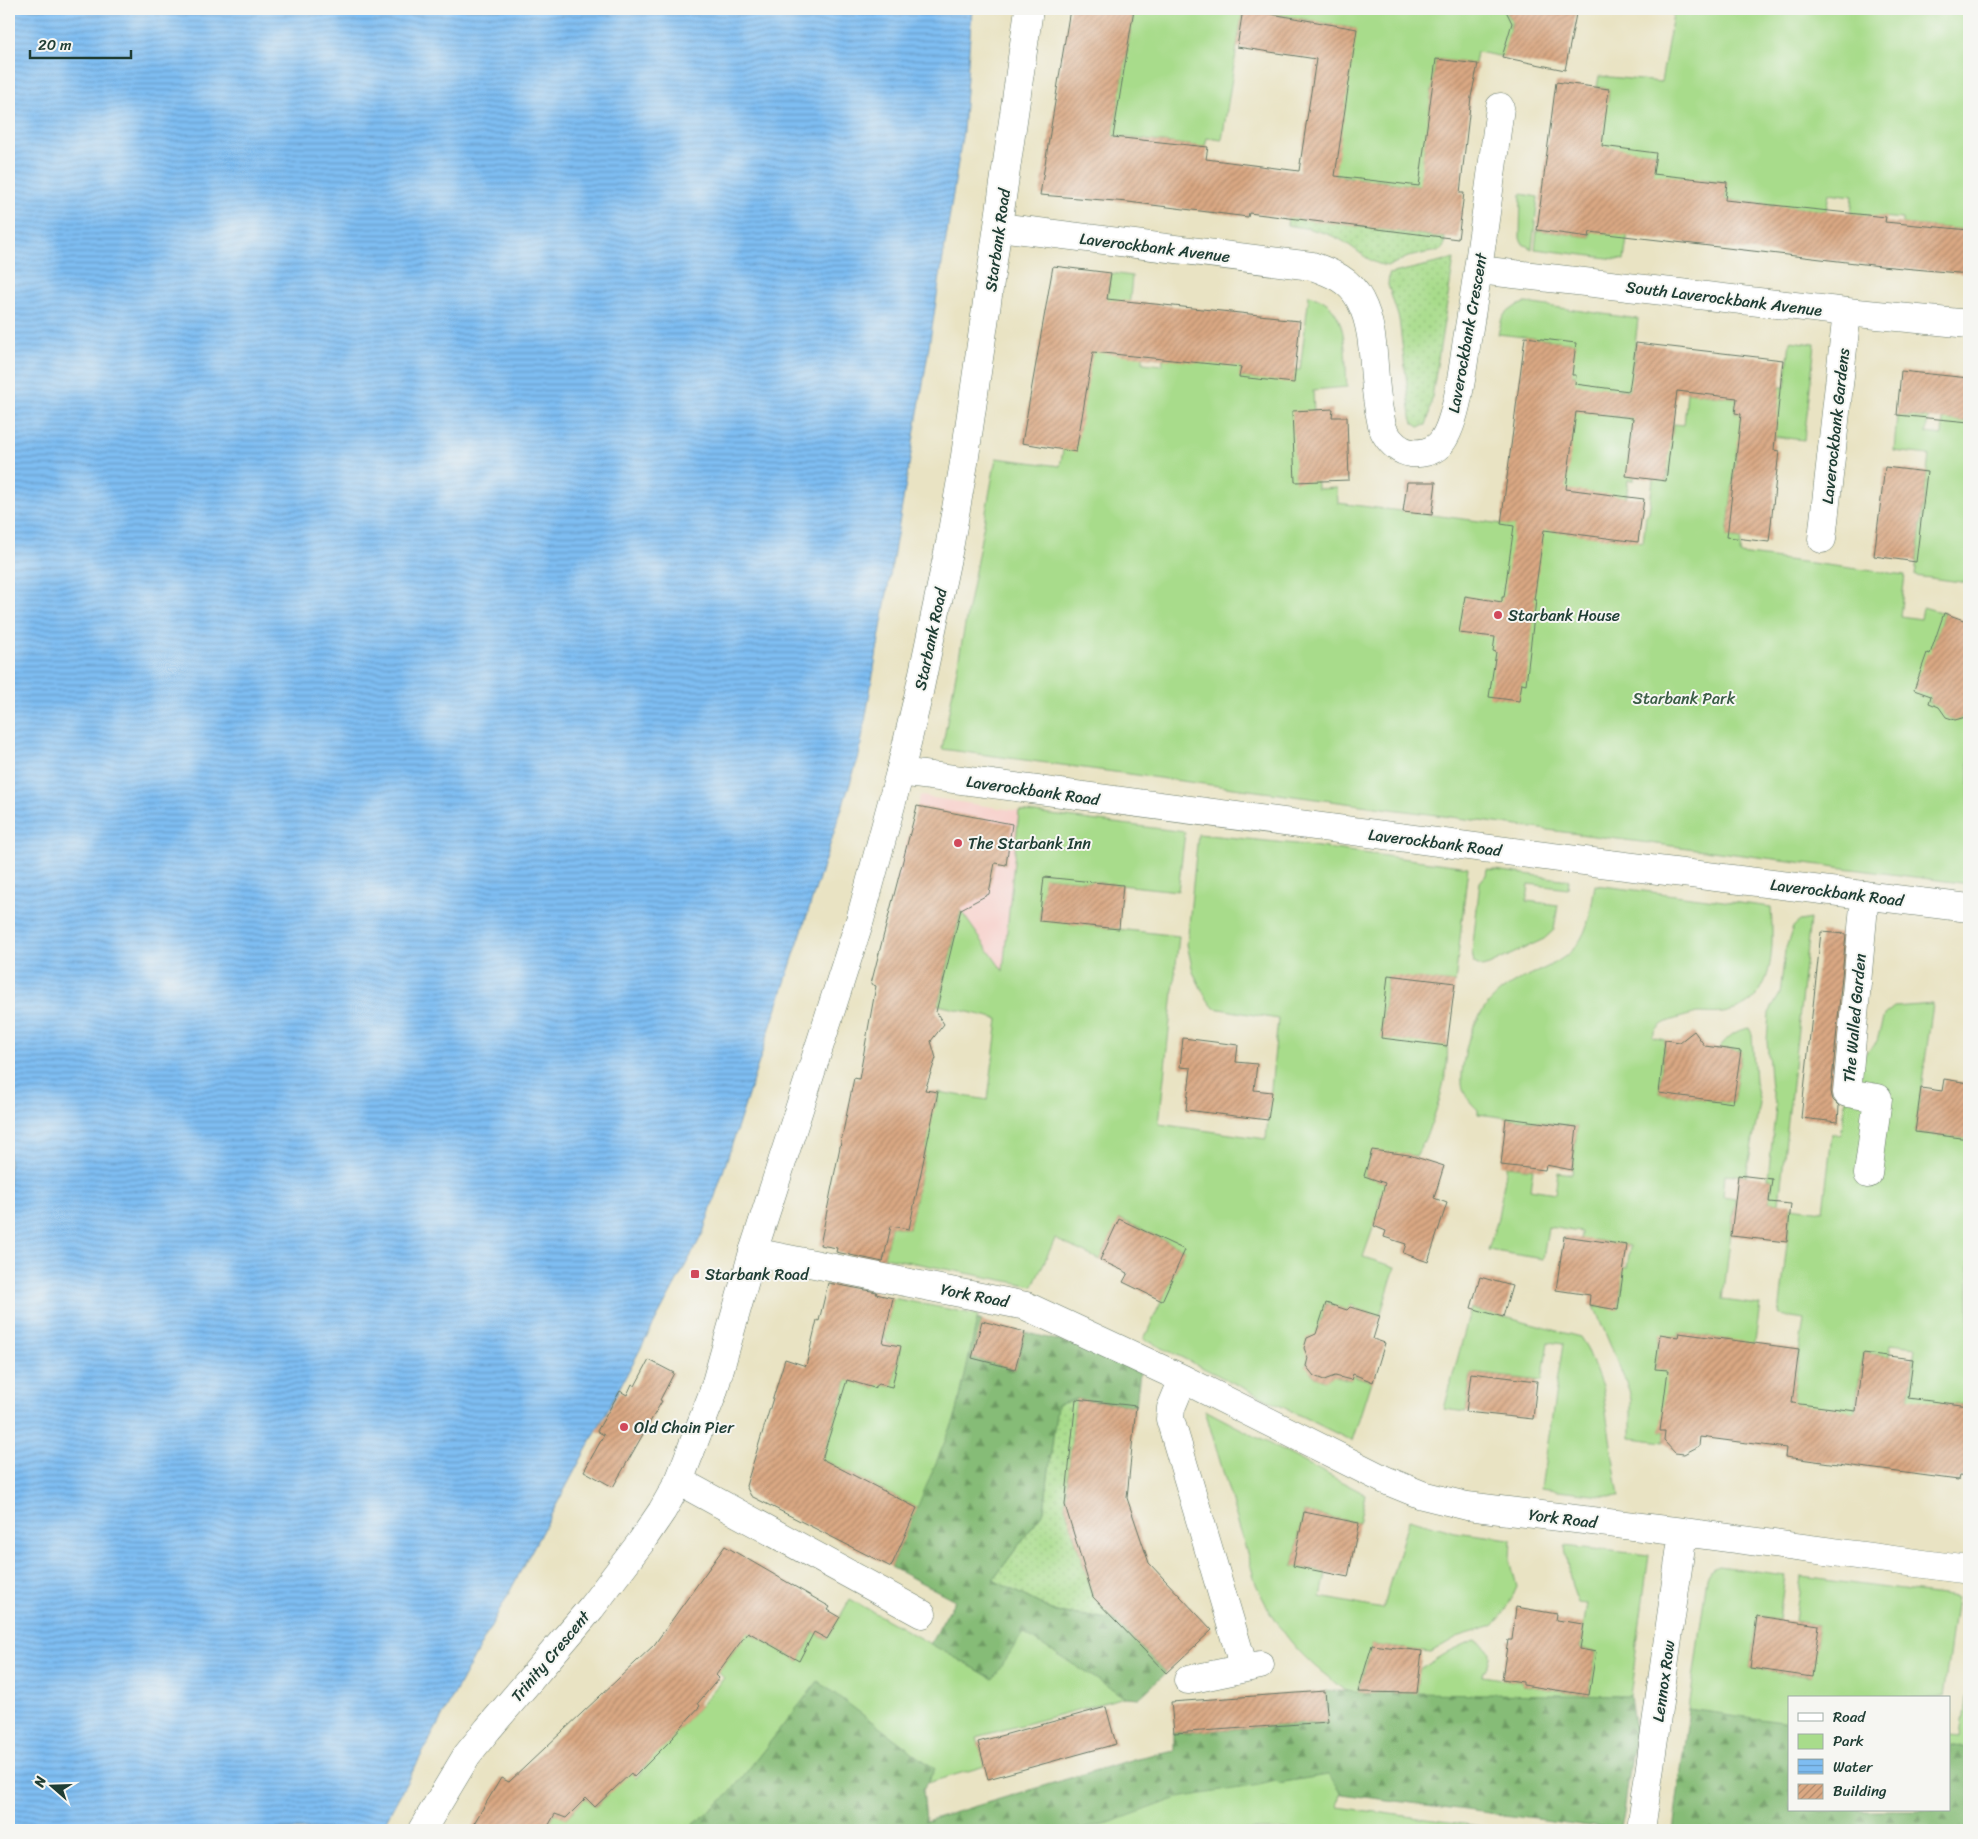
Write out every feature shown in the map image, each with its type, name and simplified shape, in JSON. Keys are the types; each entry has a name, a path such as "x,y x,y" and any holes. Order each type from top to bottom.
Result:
{"street":[{"name":"Starbank Road","path":"754,1252 860,920 900,772 922,679 950,543 999,227 1029,9"},
{"name":"Laverockbank Crescent","path":"1312,266 1333,273 1352,287 1360,300 1367,319 1378,405 1384,432 1393,444 1405,452 1417,454 1427,452 1439,445 1451,423 1458,398 1479,270 1500,107"},
{"name":"Laverockbank Avenue","path":"999,227 1312,266"},
{"name":"South Laverockbank Avenue","path":"1479,270 1969,324"},
{"name":"Laverockbank Gardens","path":"1822,539 1847,312"},
{"name":"Laverockbank Road","path":"900,772 1259,820 1969,908"},
{"name":"The Walled Garden","path":"1865,895 1847,1093 1878,1098 1868,1174"},
{"name":"York Road","path":"754,1252 1026,1306 1183,1379 1385,1480 1422,1495 1467,1506 1683,1532 1969,1570"},
{"name":"Trinity Crescent","path":"422,1830 467,1756 488,1728 591,1608 662,1511 679,1481 716,1385 754,1252"},
{"path":"1183,1379 1171,1408 1170,1419 1252,1666 1188,1680"},
{"path":"679,1481 922,1614"},
{"name":"Lennox Row","path":"1641,1830 1683,1532"}],"shaded area":[{"name":"The Starbank Inn","path":"920,796 1019,811 1003,972 961,911 965,896 896,880"}],"green space":[{"path":"1134,9 1243,9 1222,140 1207,138 1205,147 1113,136"},
{"path":"1249,9 1508,9 1507,14 1512,20 1504,57 1477,52 1475,64 1436,59 1423,160 1434,188 1334,175 1356,29"},
{"path":"1674,9 1969,9 1969,230 1902,224 1902,219 1851,214 1853,196 1829,193 1826,211 1791,207 1789,227 1774,225 1776,205 1725,200 1727,182 1702,179 1631,211 1624,260 1535,249 1537,230 1590,237 1596,99 1608,101 1609,89 1597,87 1599,76 1661,82","holes":["1640,151 1656,153 1653,169 1638,167"]},
{"path":"1521,194 1538,197 1532,249 1523,244 1520,238"},
{"path":"1288,217 1445,238 1444,246 1441,250 1408,257 1389,266 1382,265 1331,235 1287,225"},
{"path":"1454,259 1429,416 1426,425 1419,427 1413,423 1411,417 1399,319 1388,285 1389,274"},
{"name":"Starbank Park","path":"1111,273 1132,276 1127,331 1143,357 1143,363 1162,365 1165,346 1241,366 1240,377 1259,379 1260,368 1300,370 1309,295 1323,300 1332,308 1339,319 1343,332 1347,387 1313,390 1317,489 1337,488 1338,503 1581,534 1545,494 1556,412 1576,375 1560,373 1576,343 1498,334 1502,318 1516,306 1526,303 1638,319 1632,371 1644,392 1617,389 1614,416 1641,419 1631,433 1628,459 1635,464 1634,480 1628,480 1623,539 1643,542 1653,479 1667,480 1668,470 1654,469 1658,433 1672,434 1673,424 1684,425 1687,392 1737,398 1735,413 1749,415 1780,387 1785,387 1790,341 1815,344 1804,440 1752,434 1750,448 1737,447 1727,537 1741,539 1740,554 1905,575 1900,616 1921,619 1923,607 1944,613 1934,643 1929,703 1944,708 1943,712 1950,719 1958,719 1963,715 1969,717 1969,884 942,749 996,458 1060,466 1063,450 1105,312"},
{"path":"1897,415 1928,418 1926,433 1942,435 1943,419 1969,422 1969,583 1915,576 1929,455 1894,451"},
{"path":"1019,811 1185,832 1178,891 1045,877 1039,920 1179,936 1159,1124 1266,1139 1278,1019 1214,1008 1206,998 1193,972 1187,944 1198,834 1296,844 1468,867 1455,983 1388,976 1381,1037 1447,1045 1447,1057 1439,1102 1428,1132 1416,1156 1372,1151 1364,1176 1389,1184 1382,1193 1378,1206 1380,1208 1363,1257 1395,1267 1380,1316 1357,1309 1352,1305 1347,1310 1326,1303 1306,1366 1311,1368 1310,1371 1314,1376 1324,1380 1332,1375 1350,1380 1352,1375 1371,1381 1352,1441 1144,1339 1185,1250 1120,1219 1100,1260 1055,1239 1033,1286 884,1257 891,1226 909,1229 928,1138 916,1103 936,1106 938,1092 988,1100 998,1019 938,1005 961,911 1003,971"},
{"path":"1487,869 1569,880 1568,889 1529,884 1527,901 1558,905 1554,930 1544,939 1482,967 1474,963 1472,952 1480,882 1486,875"},
{"path":"1595,885 1771,907 1772,937 1769,968 1764,983 1757,995 1746,1005 1731,1011 1697,1013 1668,1022 1661,1025 1652,1037 1665,1040 1659,1093 1733,1103 1741,1051 1719,1048 1732,1035 1740,1030 1749,1028 1752,1034 1755,1082 1760,1103 1746,1176 1725,1174 1723,1196 1735,1198 1723,1300 1760,1305 1753,1356 1730,1340 1679,1333 1678,1337 1660,1335 1655,1368 1674,1371 1661,1431 1665,1431 1664,1442 1631,1438 1631,1400 1629,1390 1594,1306 1618,1309 1622,1283 1613,1266 1627,1268 1630,1246 1594,1240 1580,1242 1581,1232 1548,1227 1543,1259 1488,1250 1497,1222 1507,1166 1533,1169 1530,1189 1555,1193 1558,1172 1572,1174 1577,1127 1478,1114 1478,1110 1465,1093 1462,1082 1467,1046 1482,1011 1499,993 1509,986 1557,962 1576,946 1587,925"},
{"path":"1810,919 1779,1203 1769,1202 1772,1179 1768,1178 1776,1106 1771,1089 1767,1041 1769,1013 1780,994 1785,951 1793,927 1800,921"},
{"path":"1933,1004 1915,1132 1969,1139 1969,1406 1951,1403 1907,1409 1915,1347 1891,1344 1889,1356 1863,1353 1855,1411 1791,1409 1804,1319 1779,1315 1791,1207 1823,1211 1832,1134 1841,1135 1851,1064 1861,1059 1877,1041 1884,1015 1894,1007"},
{"path":"893,1298 978,1315 956,1415 917,1508 822,1459 847,1380 874,1388 879,1384 892,1387 901,1347 887,1343 884,1335"},
{"path":"1471,1308 1580,1337 1587,1348 1602,1386 1619,1497 1541,1488 1563,1344 1548,1342 1542,1381 1471,1373 1466,1412 1444,1409"},
{"path":"977,1319 982,1321 972,1358 1015,1369 1025,1332 1095,1350 1140,1371 1136,1406 1076,1399 1057,1405 1044,1511 993,1580 1056,1612 1116,1620 1166,1673 1139,1698 1125,1697 1023,1633 994,1679 930,1644 955,1600 891,1567 956,1415"},
{"path":"1076,1399 1065,1506 1093,1597 1116,1620 1056,1612 993,1580 1044,1511 1056,1405"},
{"path":"1205,1410 1365,1494 1359,1523 1304,1512 1293,1566 1326,1573 1321,1597 1382,1609 1409,1519 1455,1532 1511,1539 1510,1559 1517,1587 1507,1608 1493,1626 1457,1637 1431,1652 1372,1645 1358,1692 1341,1688 1295,1647 1278,1624 1256,1584"},
{"path":"1565,1546 1649,1555 1630,1696 1417,1693 1419,1670 1450,1651 1474,1640 1485,1646 1490,1652 1489,1660 1482,1676 1523,1682 1523,1685 1589,1695 1596,1652 1580,1649 1587,1604 1578,1603 1575,1596 1569,1575"},
{"path":"1718,1566 1785,1575 1779,1619 1757,1616 1750,1668 1811,1677 1819,1625 1795,1621 1801,1577 1957,1597 1943,1696 1788,1696 1788,1723 1689,1709 1707,1577 1712,1569"},
{"path":"850,1599 993,1679 1023,1633 1125,1697 977,1737 985,1766 927,1783 935,1769 818,1681 729,1794 687,1830 546,1830 556,1812 566,1818 586,1798 595,1807 610,1793 602,1784 622,1764 636,1778 647,1765 634,1752 662,1749 674,1737 661,1724 691,1716 724,1678 718,1672 742,1640 746,1625 748,1632 799,1661 814,1632 827,1639"},
{"path":"1969,1673 1969,1748 1950,1745 1950,1736 1961,1737"},
{"path":"818,1681 935,1769 923,1789 926,1821 1137,1758 1174,1750 1174,1733 1327,1722 1325,1691 1630,1696 1635,1730 1624,1814 1620,1830 1342,1794 1328,1775 1278,1783 1276,1781 1080,1830 687,1830 729,1794"},
{"path":"1689,1709 1788,1723 1788,1812 1950,1812 1950,1745 1969,1748 1969,1830 1673,1830"},
{"path":"1328,1775 1341,1792 1338,1807 1508,1830 1080,1830 1109,1823 1178,1798 1276,1781 1278,1783"}],"water":[{"path":"9,9 972,9 963,131 924,378 859,756 703,1233 381,1830 9,1830"}],"building":[{"path":"1070,9 1134,9 1113,137 1208,147 1206,159 1299,171 1316,59 1237,47 1243,9 1357,29 1335,176 1419,186 1436,59 1478,64 1471,97 1460,193 1464,193 1458,239 1249,213 1248,217 1128,202 1040,195"},
{"path":"1505,9 1577,9 1565,70 1502,57 1512,23"},
{"path":"1556,82 1609,89 1602,146 1656,153 1653,174 1727,182 1725,200 1886,217 1885,222 1969,230 1969,274 1881,266 1590,232 1589,237 1537,230"},
{"path":"1053,266 1111,273 1107,299 1300,321 1294,383 1239,377 1241,367 1093,352 1076,452 1022,443"},
{"path":"1525,337 1576,343 1572,375 1576,375 1575,384 1629,391 1636,343 1783,360 1774,450 1779,451 1769,542 1727,537 1741,414 1735,413 1737,398 1677,391 1666,481 1626,476 1633,418 1576,412 1566,489 1644,499 1638,542 1544,530 1534,600 1536,600 1526,684 1522,683 1519,701 1489,697 1496,652 1493,651 1495,637 1459,633 1465,596 1502,602 1502,597 1504,597 1514,526 1501,524"},
{"path":"1901,371 1969,378 1969,422 1897,415"},
{"path":"1333,409 1332,417 1347,417 1349,480 1295,482 1292,411"},
{"path":"1885,467 1927,472 1916,562 1874,556"},
{"path":"1407,482 1436,482 1432,515 1403,512"},
{"path":"1944,613 1969,622 1969,716 1955,720 1946,717 1939,707 1929,703 1931,696 1914,690 1927,653 1930,654"},
{"path":"917,806 1012,824 1006,865 995,863 989,894 961,909 936,1012 944,1024 931,1041 936,1058 925,1090 938,1092 909,1229 891,1226 883,1262 836,1252 837,1248 820,1245 854,1078 859,1079 876,986 871,984"},
{"path":"1044,877 1123,885 1119,929 1039,921"},
{"path":"1821,932 1846,934 1831,1092 1833,1100 1839,1106 1838,1122 1801,1118"},
{"path":"1388,975 1455,983 1447,1046 1381,1038"},
{"path":"1694,1031 1705,1046 1741,1051 1733,1103 1659,1093 1665,1040 1680,1042"},
{"path":"1183,1038 1238,1045 1236,1062 1257,1064 1254,1090 1272,1092 1268,1120 1186,1110 1191,1068 1180,1067"},
{"path":"1944,1079 1969,1083 1969,1139 1915,1132 1921,1088 1942,1091"},
{"path":"1506,1118 1577,1127 1572,1170 1546,1165 1545,1170 1501,1165"},
{"path":"1372,1150 1409,1155 1444,1166 1434,1198 1447,1203 1428,1262 1403,1253 1406,1244 1384,1237 1386,1231 1374,1226 1385,1183 1364,1176"},
{"path":"1738,1175 1772,1179 1769,1202 1791,1204 1787,1242 1731,1236"},
{"path":"1119,1219 1185,1250 1162,1301 1123,1282 1128,1273 1100,1260"},
{"path":"1564,1236 1627,1245 1618,1310 1589,1305 1590,1295 1556,1290"},
{"path":"1480,1277 1512,1286 1503,1317 1471,1308"},
{"path":"828,1283 877,1292 876,1294 893,1298 883,1343 901,1346 892,1387 879,1384 874,1388 847,1380 822,1459 917,1508 891,1567 751,1496 746,1486 785,1359 806,1366"},
{"path":"1326,1303 1347,1310 1350,1307 1380,1316 1373,1339 1385,1343 1373,1382 1353,1374 1351,1380 1335,1376 1324,1380 1314,1376 1306,1366 1308,1358 1304,1348 1307,1338 1316,1334"},
{"path":"982,1321 1025,1332 1015,1369 972,1358"},
{"path":"1679,1333 1799,1349 1792,1403 1856,1411 1863,1353 1913,1359 1908,1398 1969,1406 1969,1477 1959,1476 1958,1480 1785,1457 1786,1448 1700,1437 1699,1446 1684,1454 1675,1453 1664,1441 1665,1431 1660,1431 1668,1370 1655,1369 1660,1334 1678,1337"},
{"name":"Old Chain Pier","path":"649,1360 674,1373 660,1400 662,1401 613,1487 584,1471 604,1435 597,1431 620,1391 627,1395 632,1384 635,1386"},
{"path":"1471,1373 1537,1381 1533,1419 1466,1412"},
{"path":"1076,1399 1136,1406 1127,1498 1149,1563 1212,1630 1166,1673 1093,1597 1065,1505"},
{"path":"1304,1512 1359,1523 1348,1577 1293,1566"},
{"path":"725,1546 830,1607 828,1610 840,1617 827,1639 814,1632 799,1661 748,1632 716,1675 719,1678 698,1703 700,1706 674,1737 634,1777 631,1773 595,1807 586,1798 566,1818 555,1814 546,1830 470,1830 501,1778 509,1782 654,1645"},
{"path":"1516,1607 1557,1614 1556,1620 1584,1624 1580,1649 1596,1652 1589,1695 1523,1685 1523,1682 1502,1679 1508,1640 1512,1640"},
{"path":"1757,1616 1819,1625 1812,1677 1750,1668"},
{"path":"1372,1645 1422,1651 1417,1693 1358,1692"},
{"path":"1325,1691 1328,1722 1174,1733 1171,1702"},
{"path":"1106,1707 1116,1744 988,1779 978,1742"}],"place":[{"name":"Starbank House","path":"1498,615"},
{"name":"The Starbank Inn","path":"958,843"},
{"name":"Starbank Road","path":"695,1274"},
{"name":"Old Chain Pier","path":"624,1427"}]}
